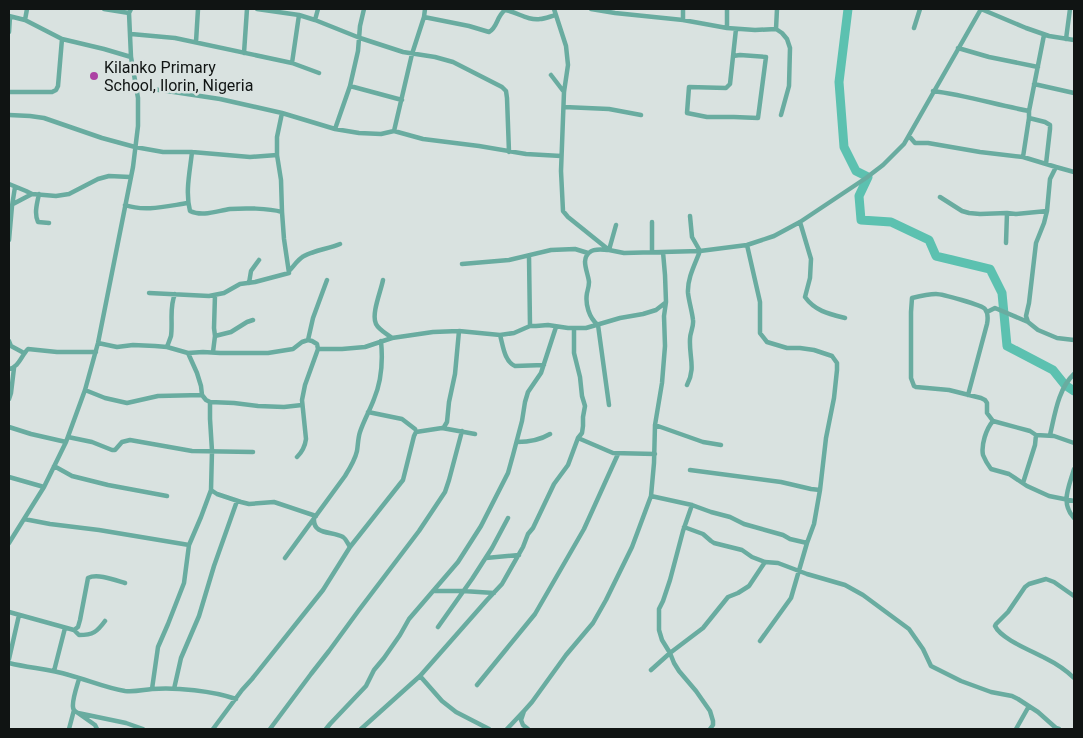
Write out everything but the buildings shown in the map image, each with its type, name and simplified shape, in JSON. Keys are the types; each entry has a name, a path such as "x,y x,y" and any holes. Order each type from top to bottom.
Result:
{"street":[{"path":"24,20 27,9"},
{"path":"9,543 44,487 67,439 84,390 98,343 136,147 139,109 131,57 130,11 104,9"},
{"path":"196,42 198,9"},
{"path":"244,53 247,9"},
{"path":"257,9 299,15 360,38 412,54 453,62 502,87 506,91 507,98 509,152"},
{"path":"315,20 318,9"},
{"path":"335,129 350,86 364,9"},
{"path":"394,131 412,54 425,9"},
{"path":"554,9 566,46 568,65 564,92 561,156 563,211 609,250"},
{"path":"591,9 683,20 736,29 776,29 787,39 790,48 789,86 781,115"},
{"path":"644,9 644,16"},
{"path":"683,9 683,20"},
{"path":"727,9 727,28"},
{"path":"776,29 777,9"},
{"path":"914,28 920,9"},
{"path":"609,405 598,325 590,317 588,308 589,278 585,266 588,253 595,249 624,253 663,252 700,251 747,245 774,236 800,222 872,174 904,144 981,9 1044,35 1074,40"},
{"path":"1066,39 1070,9"},
{"path":"424,17 489,32 492,30 497,18 505,10 513,11 530,19 540,19 556,15"},
{"path":"292,63 299,15"},
{"path":"9,32 9,16 24,20 62,39 131,57"},
{"path":"733,56 766,57 758,118 734,116 707,117 687,113 689,87 726,88 730,84 733,56 734,50 736,29"},
{"path":"130,34 196,42 292,63 319,73"},
{"path":"1023,157 1029,111 1044,35"},
{"path":"9,92 52,92 56,90 58,86 62,39"},
{"path":"958,48 1038,68"},
{"path":"734,50 740,56"},
{"path":"551,75 564,92"},
{"path":"1034,84 1074,94"},
{"path":"350,86 402,100"},
{"path":"136,87 220,100 282,113 335,129 369,134 394,131 423,139 480,146 509,152 561,156"},
{"path":"933,91 1029,111"},
{"path":"564,108 609,109 640,115"},
{"path":"282,113 277,138 277,155 289,271"},
{"path":"9,115 44,118 102,138 163,152 192,152 250,157 277,155"},
{"path":"1029,118 1050,125 1046,164"},
{"path":"909,136 915,143 1023,157 1074,172"},
{"path":"192,152 188,183 190,211 194,213 209,213 246,208 282,212"},
{"path":"1028,322 1026,316 1035,253 1047,211 1050,180 1056,166"},
{"path":"9,184 32,194 56,196 64,195 98,179 109,176 130,177"},
{"path":"9,240 16,187"},
{"path":"13,204 32,194"},
{"path":"39,194 35,216 36,221 49,223"},
{"path":"940,197 962,211 969,213 1016,214 1047,211"},
{"path":"125,205 133,208 146,208 188,203"},
{"path":"1006,243 1007,213"},
{"path":"687,385 692,374 690,338 693,328 688,285 700,251 692,236 690,216"},
{"path":"652,222 652,252"},
{"path":"800,222 811,259 810,278 805,297 812,305 831,316 845,318"},
{"path":"609,250 616,224"},
{"path":"149,293 209,296 224,293 240,284 290,273 289,271 303,256 340,244"},
{"path":"747,245 760,302 760,332 767,342 825,353 832,356 836,363 834,398 826,438 814,524 791,598 760,641"},
{"path":"462,264 510,260 551,250 575,249 588,253"},
{"path":"507,729 532,702 593,622 632,547 651,496 655,454 655,426 665,346 664,316 666,302 663,252"},
{"path":"528,256 530,326"},
{"path":"249,283 251,271 260,260"},
{"path":"308,340 313,318 326,280"},
{"path":"383,280 374,315 376,325 392,338"},
{"path":"167,347 171,336 173,298 175,294"},
{"path":"968,395 987,324 985,308 945,295 937,294 912,298 911,378 914,386 949,390 968,395 981,398 987,403 987,413 993,421 1030,431 1036,435 1050,435 1074,443"},
{"path":"213,352 215,295"},
{"path":"318,349 365,347 392,338 433,332 500,335 514,333 530,326 586,328 610,320 656,310 666,302"},
{"path":"986,312 995,308 1028,322 1038,330 1049,335 1074,340"},
{"path":"215,336 232,332 253,320"},
{"path":"326,729 366,686 374,670 400,635 409,619 458,562 481,526 508,473 526,397 531,386 541,373 556,327"},
{"path":"360,729 420,676 502,584 523,548 528,534 533,528 554,484 568,465 578,438 582,433 582,417 585,406 574,353 574,328"},
{"path":"442,428 447,422 455,374 459,332"},
{"path":"500,335 508,361 511,364 515,366 544,365"},
{"path":"98,343 113,347 133,345 167,347 188,353 268,353 293,349 302,342 312,341 317,344 318,349 305,385 302,400 306,439 302,452 297,457"},
{"path":"286,558 353,462 357,451 359,434 381,378 383,358 381,341"},
{"path":"9,344 24,353"},
{"path":"9,399 11,393 11,368 22,358 28,349 57,352 96,352"},
{"path":"188,353 199,379 202,395 210,402 258,406 302,406"},
{"path":"1050,435 1062,390 1074,374"},
{"path":"84,390 105,398 127,403 158,396 202,395"},
{"path":"152,689 158,647 184,583 190,545 210,490 212,451 210,402"},
{"path":"368,412 402,419 415,429"},
{"path":"993,421 989,426 983,447 984,457 991,469 1009,474 1049,496 1074,501"},
{"path":"9,426 31,434 92,442 112,450 115,450 122,442 130,440 192,450 253,452"},
{"path":"655,426 703,442 721,445"},
{"path":"213,729 323,590 350,548 403,480 416,432 442,428 476,434"},
{"path":"270,729 419,531 445,492 450,480 462,432"},
{"path":"516,442 541,439 550,434"},
{"path":"1023,483 1035,446 1036,435"},
{"path":"578,438 613,453 655,454"},
{"path":"477,685 535,614 584,529 618,454"},
{"path":"54,466 72,476 167,496"},
{"path":"1074,469 1066,500 1066,507 1074,518"},
{"path":"690,470 781,482 820,490"},
{"path":"9,477 44,487"},
{"path":"210,490 249,504 274,502 316,516"},
{"path":"651,496 692,505 730,517 744,524 807,543"},
{"path":"174,689 181,658 199,616 237,501"},
{"path":"692,505 670,580 663,601 658,609 658,625 660,635 679,671 710,711 713,721 710,729"},
{"path":"316,516 314,525 317,529 342,537 350,548"},
{"path":"438,626 486,558 508,518"},
{"path":"24,519 190,545"},
{"path":"684,527 702,534 714,543 742,550 765,562 778,563 845,585 868,598 884,612 909,629 923,649 931,666 961,682 991,692 1012,696 1029,706 1059,729"},
{"path":"486,558 519,555"},
{"path":"651,670 703,628 728,597 749,586 765,562"},
{"path":"74,630 78,628 88,578 96,576 125,583"},
{"path":"1074,596 1054,582 1046,579 1029,584 995,626 1000,633 1022,647 1056,664 1074,678"},
{"path":"433,591 494,593"},
{"path":"9,612 74,630 80,634 91,635 105,621"},
{"path":"19,615 9,661 34,669 71,675 79,679 124,691 138,692 152,689 174,689 212,692 236,699"},
{"path":"54,671 65,628"},
{"path":"420,676 442,701 456,712 489,729"},
{"path":"79,679 73,707 76,712 98,729"},
{"path":"1016,729 1029,706"},
{"path":"524,711 521,720 528,729"},
{"path":"69,729 76,712"},
{"path":"76,712 126,723 143,729"}],"waterway":[{"path":"848,9 839,82 844,147 856,171 868,177 859,196 861,220 891,222 929,240 936,256 990,269 1002,293 1007,346 1053,370 1065,385 1074,391"}],"place":[{"name":"Kilanko Primary School, Ilorin, Nigeria","path":"94,76"}]}
